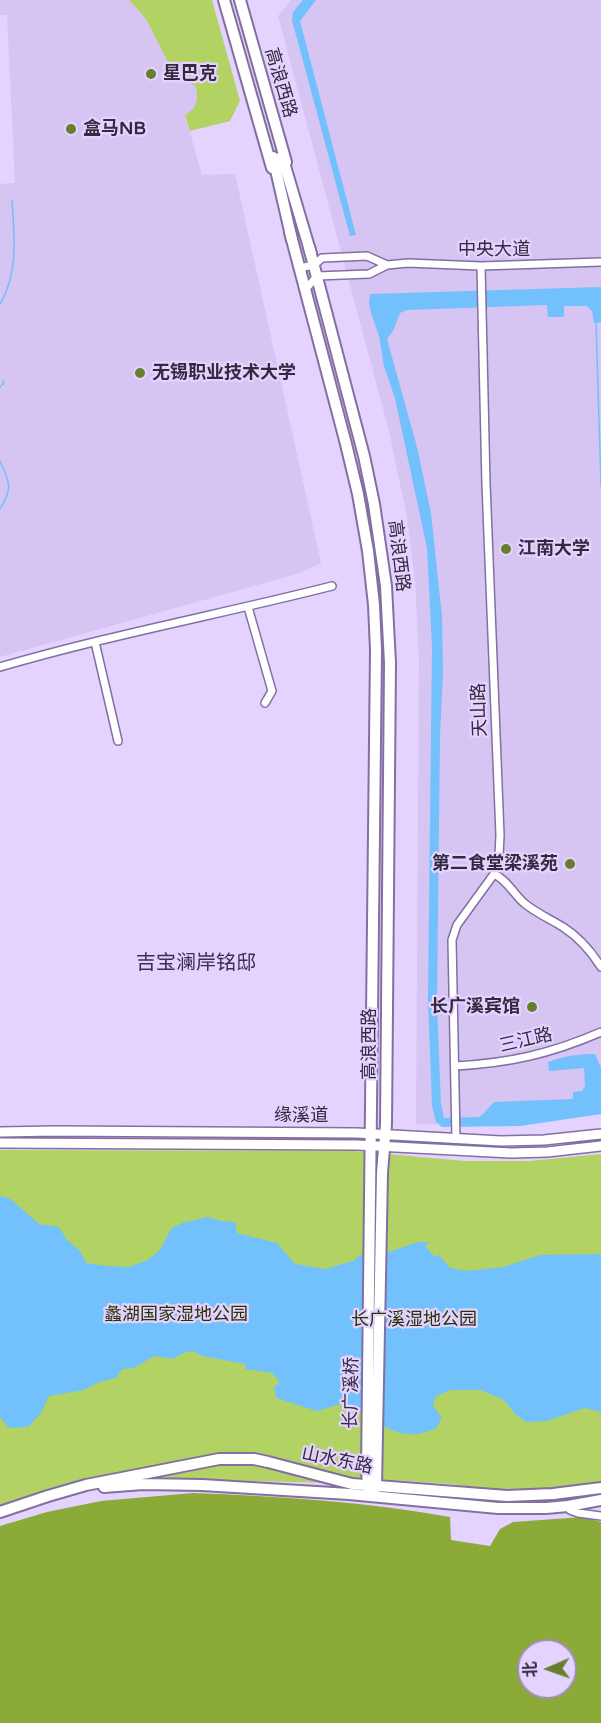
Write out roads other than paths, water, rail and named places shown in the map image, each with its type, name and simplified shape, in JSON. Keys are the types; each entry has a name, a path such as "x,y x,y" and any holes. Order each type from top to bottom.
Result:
{"main road":[{"name":"高浪西路","path":"224,0 292,240 346,444 368,551 376,650 370,1134 370,1146 376,1172"},
{"name":"高浪西路","path":"240,1 316,271 364,456 374,504 386,586 390,675 386,1135 385,1146 376,1172"},
{"path":"292,240 277,157 311,254"},
{"name":"缘溪道","path":"0,1132 370,1134 544,1140 601,1134"},
{"name":"缘溪道","path":"0,1143 385,1146 511,1153 601,1146"},
{"name":"长广溪桥","path":"372,1489 376,1172"},
{"name":"山水东路","path":"0,1512 86,1485 201,1462 239,1458 268,1462 372,1489 498,1508 568,1506 601,1500"},
{"name":"山水东路","path":"71,1490 143,1484 372,1489 507,1496 554,1494 601,1488"}],"street":[{"path":"305,290 322,258 367,256 387,265"},
{"name":"中央大道","path":"387,265 408,263 480,266 601,262"},
{"path":"299,268 369,274 387,265"},
{"name":"天山路","path":"456,1136 452,940 457,926 494,874 499,856 500,836 480,266"},
{"path":"0,667 332,586"},
{"path":"248,607 272,691 265,703"},
{"path":"95,642 118,741"},
{"path":"494,874 535,911 577,937 601,968"},
{"name":"三江路","path":"455,1066 522,1059 568,1046 601,1032"},
{"path":"568,1506 570,1510 578,1513 601,1516"}],"water":[{"path":"303,0 316,0 300,21 356,235 350,236 292,20 293,12"},
{"path":"601,287 601,322 594,323 592,311 587,306 564,306 564,317 548,317 547,305 407,310 400,313 387,339 417,447 431,513 442,617 437,1006 441,1104 444,1118 479,1117 494,1102 573,1099 573,1092 582,1091 585,1086 584,1068 549,1071 548,1062 554,1060 595,1054 601,1068 601,1114 520,1126 442,1127 436,1122 432,1106 428,999 432,646 427,548 395,398 384,366 379,336 371,313 370,294"},
{"path":"0,1196 9,1198 39,1224 59,1227 67,1240 81,1252 86,1263 107,1266 129,1267 148,1260 160,1250 171,1229 182,1223 208,1217 235,1222 237,1233 277,1243 295,1264 325,1269 353,1261 365,1252 389,1252 418,1242 429,1242 425,1246 435,1257 439,1255 450,1268 467,1271 503,1267 541,1255 601,1254 601,1412 585,1408 547,1421 526,1422 515,1414 504,1400 481,1390 451,1390 436,1396 433,1406 442,1418 436,1428 420,1434 408,1434 389,1429 345,1403 317,1411 276,1398 274,1387 280,1382 272,1373 245,1369 245,1364 202,1356 193,1351 183,1353 173,1359 154,1356 134,1368 122,1369 116,1378 99,1382 84,1390 49,1396 41,1413 28,1427 9,1428 0,1417"}],"waterway":[{"path":"0,304 13,266 12,200"},
{"path":"596,322 601,486"},
{"path":"0,387 3,381"},
{"path":"0,461 9,485 7,496 0,509"}],"place":[{"name":"星巴克","path":"151,74"},
{"name":"盒马NB","path":"71,129"},
{"name":"无锡职业技术大学","path":"140,373"},
{"name":"江南大学","path":"506,549"},
{"name":"第二食堂梁溪苑","path":"570,864"},
{"name":"长广溪宾馆","path":"532,1007"}],"district":[{"name":"吉宝澜岸铭邸","path":"196,964"}],"park label":[{"name":"蠡湖国家湿地公园","path":"176,1315"},
{"name":"长广溪湿地公园","path":"414,1320"}]}
